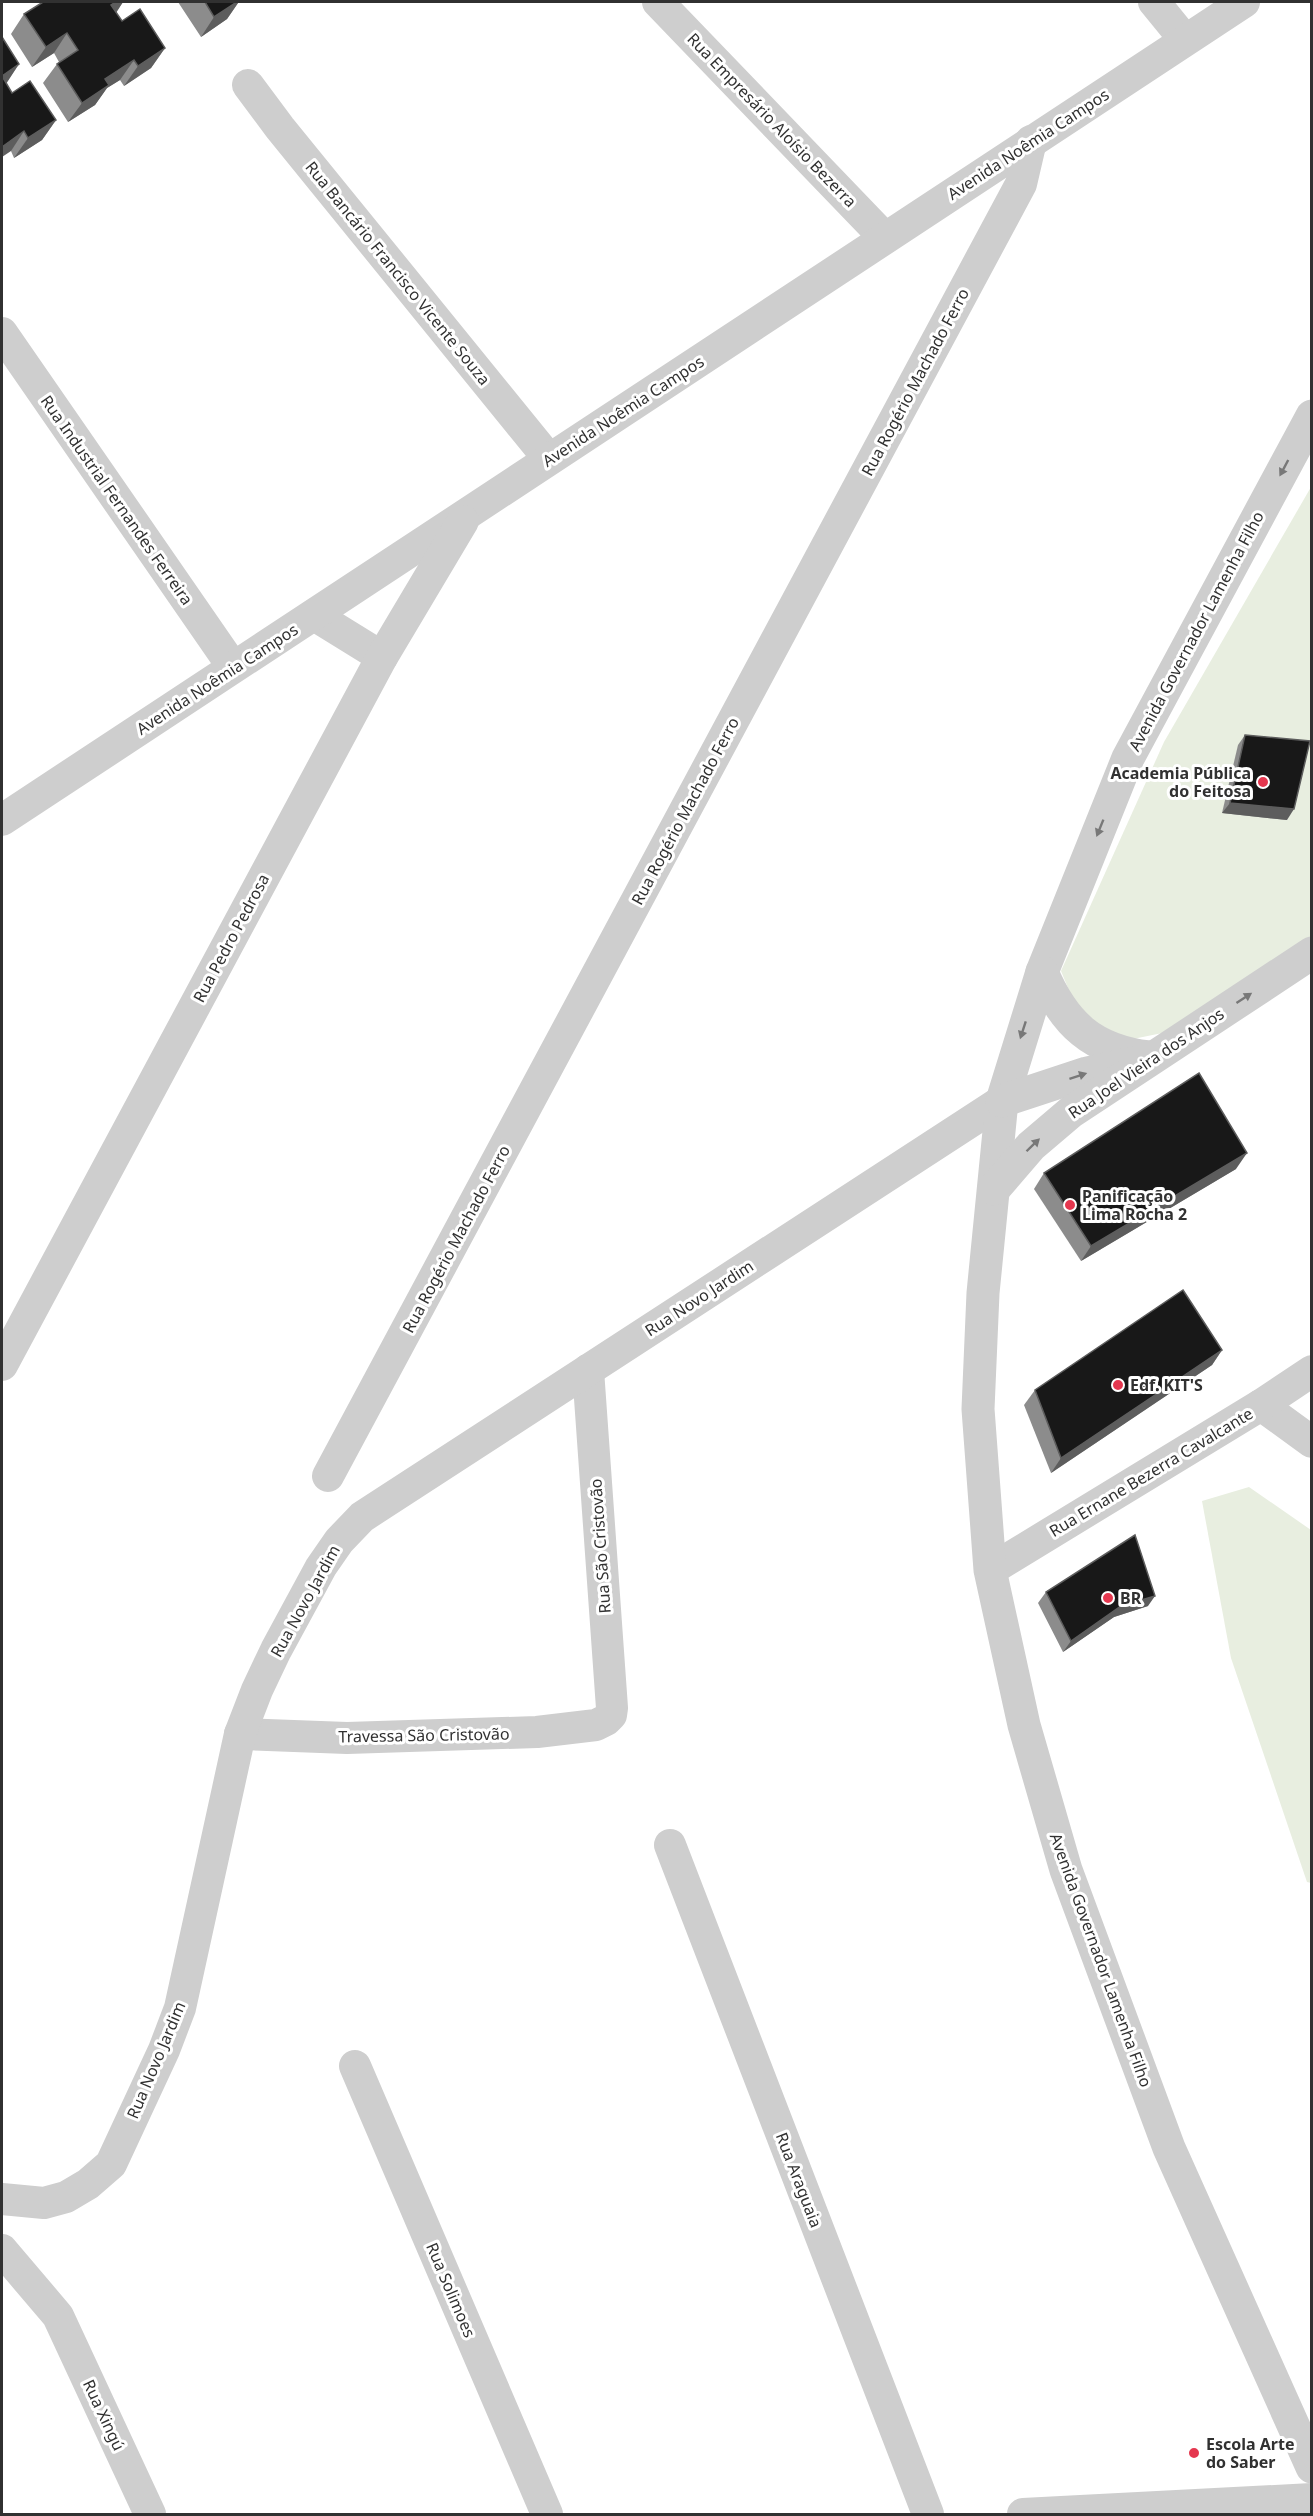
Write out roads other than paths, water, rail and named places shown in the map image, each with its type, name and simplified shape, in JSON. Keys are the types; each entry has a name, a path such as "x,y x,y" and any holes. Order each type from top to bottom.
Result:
{"street":[{"name":"Rua Empresário Aloísio Bezerra","path":"658,2 885,238"},
{"path":"1154,2 1185,40"},
{"name":"Avenida Noêmia Campos","path":"2,820 1244,2"},
{"name":"Rua Bancário Francisco Vicente Souza","path":"248,85 280,128 549,459"},
{"name":"Rua Rogério Machado Ferro","path":"328,1476 1022,184 1032,141"},
{"name":"Rua Industrial Fernandes Ferreira","path":"2,333 233,668"},
{"name":"Avenida Governador Lamenha Filho","path":"1310,2460 1169,2148 1066,1870 1024,1725 990,1570 978,1409 983,1293 1002,1101 1042,972 1128,758 1311,416"},
{"name":"Rua Pedro Pedrosa","path":"2,1365 382,657 467,514"},
{"path":"314,615 382,657"},
{"name":"Rua Joel Vieira dos Anjos","path":"994,1189 1031,1146 1071,1112 1311,953"},
{"path":"1042,972 1054,1000 1072,1024 1096,1042 1125,1054 1154,1057"},
{"path":"1002,1101 1086,1073 1154,1057"},
{"name":"Rua Novo Jardim","path":"2,2199 44,2203 66,2197 88,2184 111,2164 164,2050 180,2008 240,1734 276,1650 321,1567 339,1541 362,1517 1002,1101"},
{"name":"Rua São Cristovão","path":"588,1370 612,1708 611,1715 606,1720"},
{"name":"Rua Ernane Bezerra Cavalcante","path":"990,1570 1261,1405 1311,1371"},
{"path":"1261,1405 1311,1442"},
{"name":"Travessa São Cristovão","path":"240,1734 347,1738 525,1733 585,1727 606,1720"},
{"name":"Rua Araguaia","path":"670,1845 928,2514"},
{"name":"Rua Solimoes","path":"355,2066 547,2514"},
{"name":"Rua Xingú","path":"2,2250 58,2316 150,2514"},
{"path":"1023,2514 1311,2499"}],"place":[{"name":"Academia Pública do Feitosa","path":"1263,782"},
{"name":"Panificação Lima Rocha 2","path":"1070,1205"},
{"name":"Edf. KIT'S","path":"1118,1385"},
{"name":"BR","path":"1108,1598"},
{"name":"Escola Arte do Saber","path":"1194,2453"}]}
